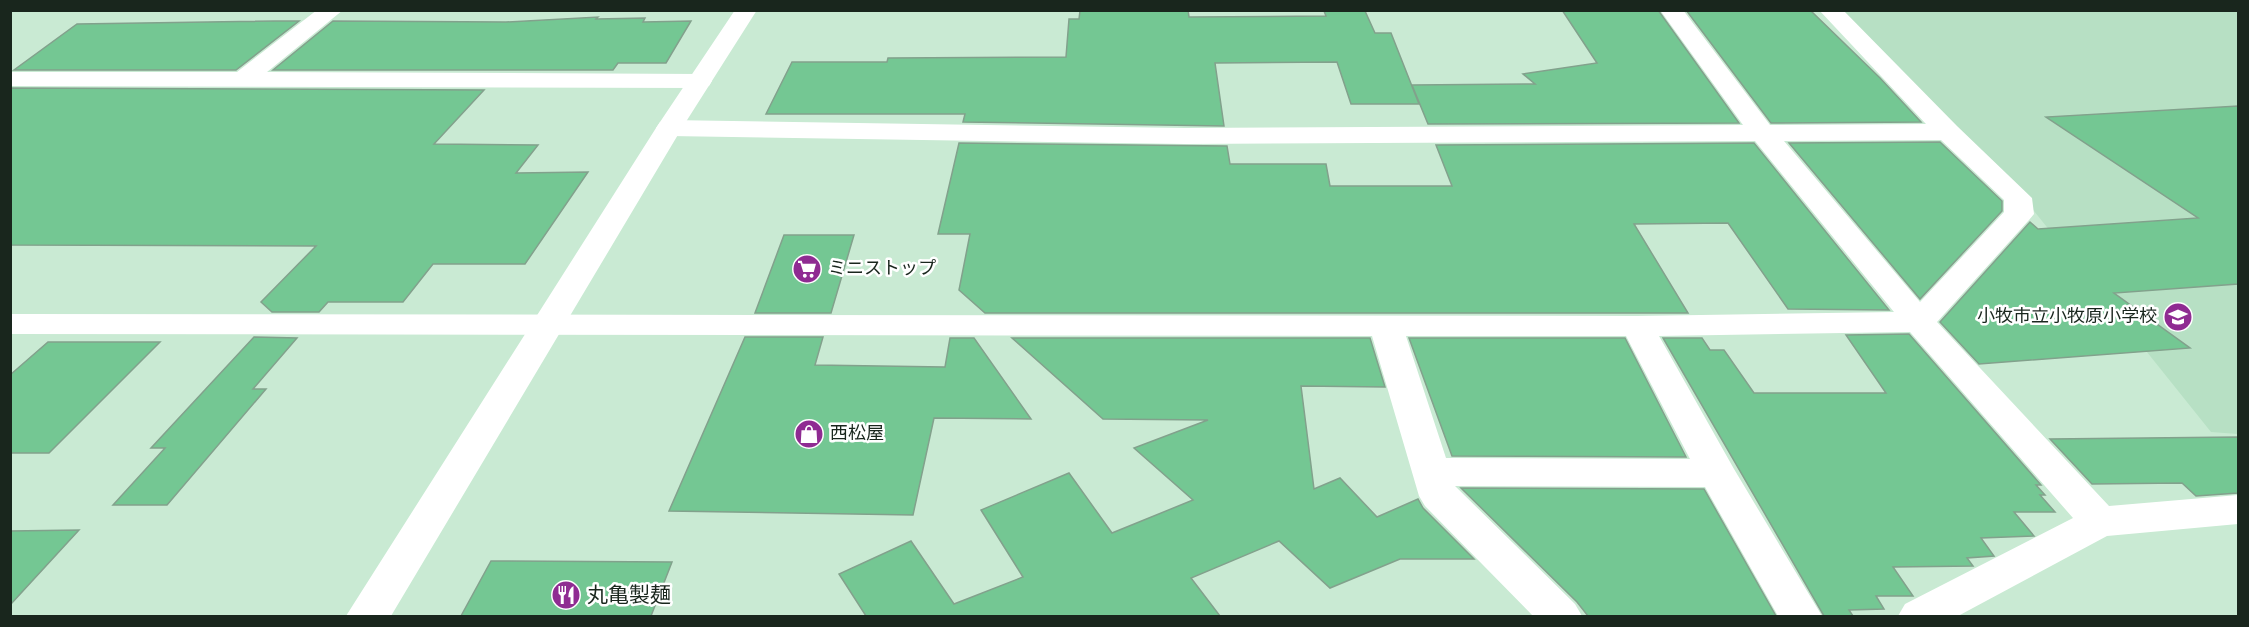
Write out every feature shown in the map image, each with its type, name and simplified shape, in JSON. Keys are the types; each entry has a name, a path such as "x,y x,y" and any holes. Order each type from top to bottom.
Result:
{"street":[{"path":"245,78 332,10"},
{"path":"368,616 669,128 746,10"},
{"path":"1671,10 1761,131 1919,322 2100,522"},
{"path":"10,324 1637,326 1919,322 2019,213 2018,198 1948,132 1830,10"},
{"path":"10,79 700,81"},
{"path":"669,128 1185,136 1761,131 1948,132"},
{"path":"1386,325 1439,496 1560,616"},
{"path":"1637,326 1717,473 1800,616"},
{"path":"1430,472 1717,473"},
{"path":"1920,616 2100,522 2238,510"}],"shaded area":[{"name":"小牧市立小牧原小学校","path":"1840,11 2238,11 2238,434 2211,432 2026,201"}],"building":[{"path":"1188,10 1189,17 1326,16 1324,11 1365,11 1375,33 1391,33 1419,104 1351,104 1337,62 1215,63 1224,126 963,122 965,114 766,114 792,62 887,62 888,58 1066,57 1069,19 1079,19 1080,11"},
{"path":"1562,10 1658,10 1739,123 1428,124 1412,85 1535,84 1523,74 1597,63"},
{"path":"1686,10 1810,10 1880,78 1921,122 1771,123"},
{"path":"598,17 596,19 645,18 643,22 691,21 666,63 618,63 613,70 273,70 333,21 506,22"},
{"path":"299,21 236,70 14,70 77,24"},
{"path":"10,88 484,90 434,144 538,145 516,173 588,172 525,264 433,264 403,302 328,302 319,312 272,312 261,302 316,246 10,245"},
{"path":"2238,106 2238,284 2114,293 2190,348 1979,364 1940,322 2030,222 2038,229 2198,218 2046,117"},
{"path":"1940,142 2002,201 2002,211 1920,299 1789,143"},
{"path":"959,143 1227,146 1230,164 1326,164 1330,186 1452,186 1436,145 1754,143 1889,310 1788,309 1728,223 1634,224 1688,313 985,313 959,290 970,234 938,234"},
{"name":"ミニストップ","path":"784,235 854,235 831,313 755,313"},
{"path":"1909,334 2041,485 2036,485 2045,495 2040,495 2055,512 2014,512 2034,536 1981,538 1994,556 1967,558 1973,566 1893,567 1913,596 1876,596 1884,609 1849,610 1853,616 1824,616 1663,338 1702,338 1710,350 1724,350 1754,393 1886,393 1846,335"},
{"path":"254,337 297,338 253,389 266,389 167,505 113,505 165,448 151,448"},
{"path":"745,337 823,337 815,365 945,367 950,338 974,338 1031,419 934,418 913,515 669,511"},
{"path":"1012,338 1370,338 1385,387 1301,386 1314,489 1340,478 1377,517 1418,499 1423,508 1474,559 1400,559 1330,588 1279,541 1191,578 1220,616 866,616 839,574 911,541 954,604 1023,577 981,510 1069,473 1112,533 1193,500 1134,448 1208,420 1103,419"},
{"path":"1409,338 1625,338 1686,457 1452,456"},
{"path":"48,342 160,342 49,453 10,453 10,375"},
{"path":"2238,437 2238,493 2196,496 2182,483 2092,484 2050,439"},
{"path":"1461,488 1704,489 1776,616 1588,616 1577,602"},
{"path":"79,530 10,605 10,531"},
{"name":"丸亀製麺","path":"491,561 672,562 651,616 461,616"}],"place":[{"name":"ミニストップ","path":"807,269"},
{"name":"小牧市立小牧原小学校","path":"2178,317"},
{"name":"西松屋","path":"809,434"},
{"name":"丸亀製麺","path":"566,595"}]}
